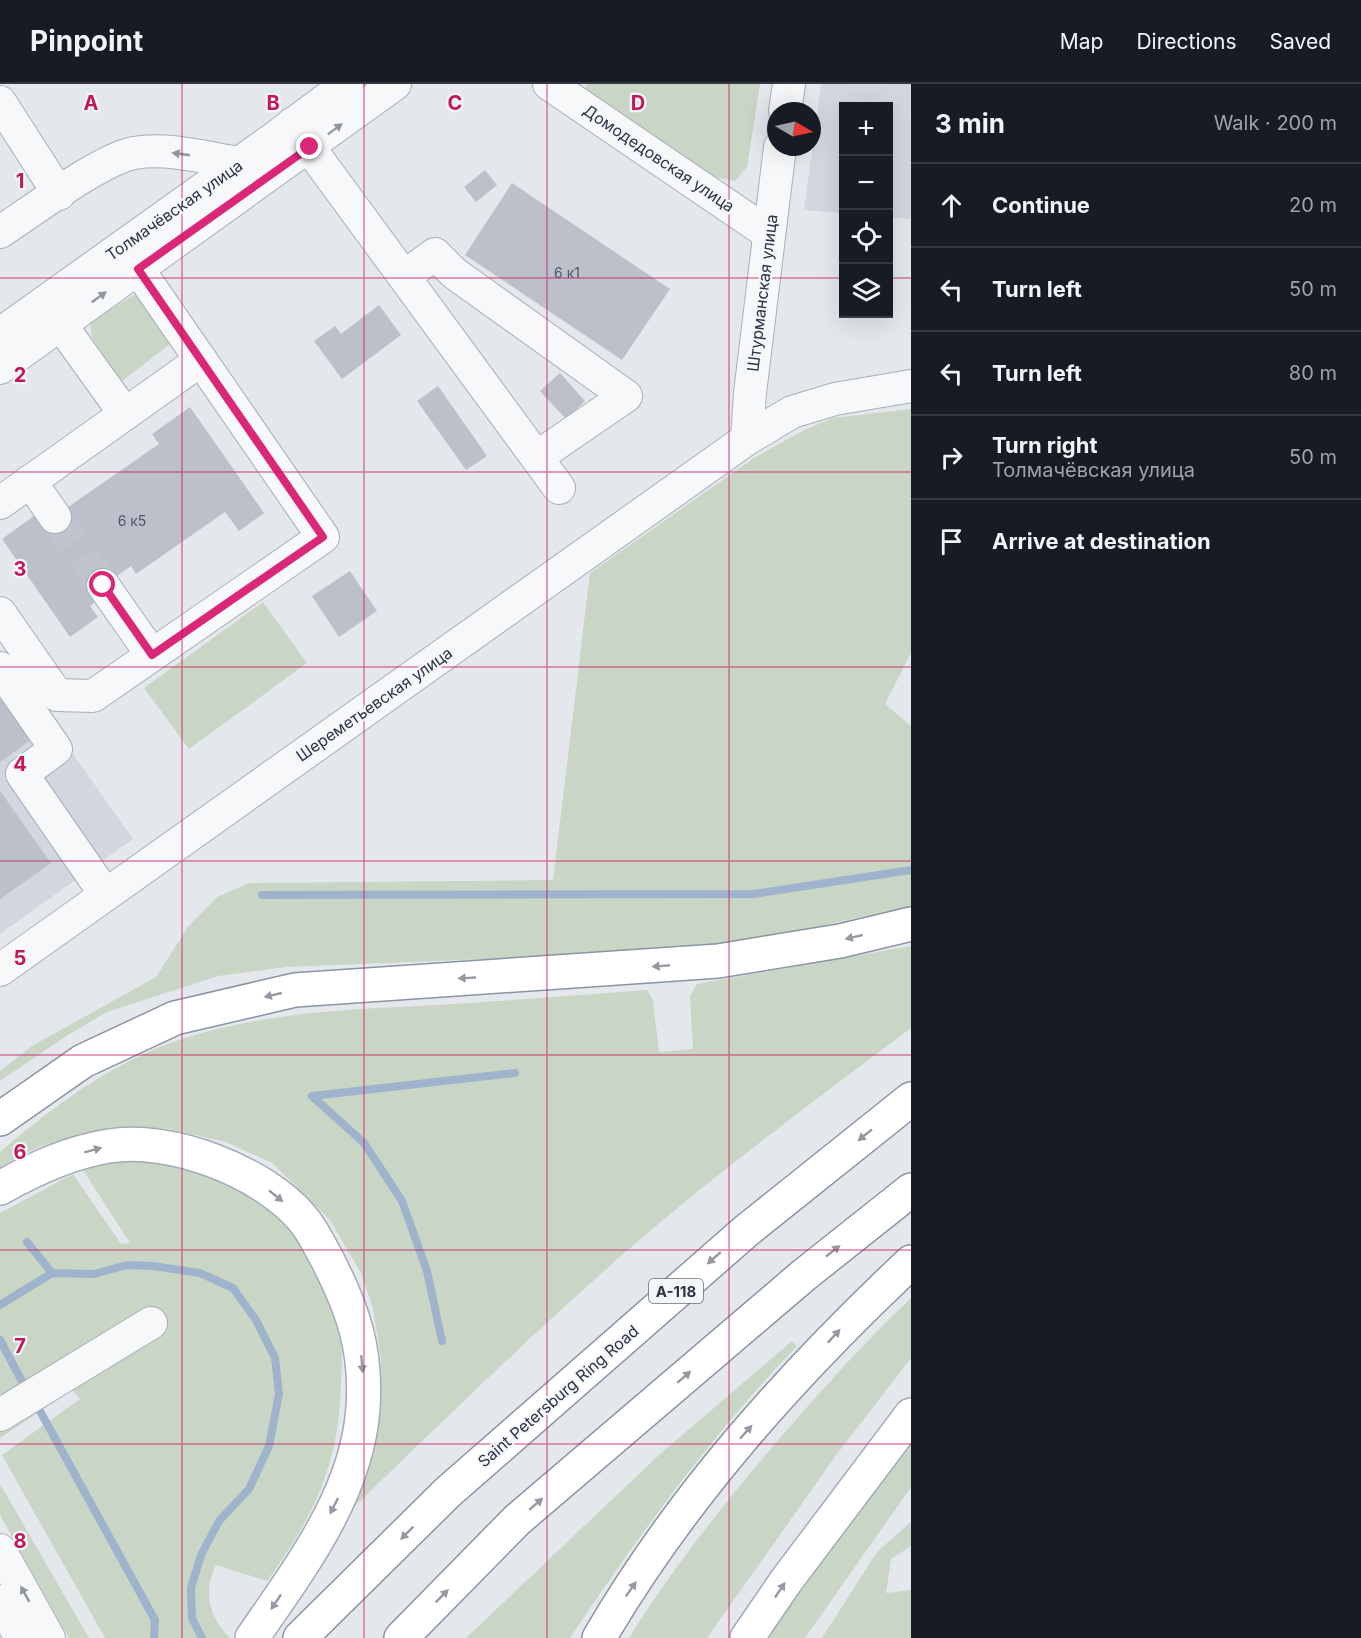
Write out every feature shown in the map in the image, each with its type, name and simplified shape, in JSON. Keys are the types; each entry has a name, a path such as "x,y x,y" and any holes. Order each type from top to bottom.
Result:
{"main road":[{"path":"1,1118 83,1061 175,1018 295,990 386,982 570,974 718,962 840,941 911,924"},
{"name":"Saint Petersburg Ring Road","path":"300,1638 448,1492 746,1231 911,1099"},
{"path":"0,1188 37,1167 110,1145 156,1146 196,1155 231,1168 270,1190 302,1218 343,1289 358,1327 363,1408 356,1452 347,1480 300,1567 252,1638"},
{"path":"401,1638 517,1520 804,1275 911,1190"},
{"path":"599,1638 670,1533 736,1443 846,1324 911,1262"},
{"path":"747,1638 793,1572 911,1415"}],"street":[{"name":"Толмачёвская улица","path":"0,334 53,313 138,269 301,136 346,84"},
{"name":"Толмачёвская улица","path":"0,368 53,313 239,163 301,136 395,84"},
{"name":"Домодедовская улица","path":"549,84 768,232"},
{"path":"786,102 789,84"},
{"path":"0,102 59,194"},
{"path":"301,136 559,488"},
{"path":"1,227 99,168 133,153 165,152 239,163"},
{"name":"Штурманская улица","path":"747,439 768,232 779,156"},
{"path":"405,276 435,254 454,273 626,396 537,457"},
{"path":"0,613 57,695 93,696 323,537 138,269"},
{"path":"53,313 125,414"},
{"path":"0,503 201,360"},
{"name":"Шереметьевская улица","path":"0,970 747,439 792,412 835,399 911,386"},
{"path":"30,481 55,517"},
{"path":"103,585 152,655"},
{"path":"0,668 56,749 22,774 105,894"},
{"path":"0,1415 151,1323"},
{"path":"0,1550 49,1638"},
{"path":"0,1601 21,1638"}],"shaded area":[{"path":"821,84 911,84 911,219 893,217 893,102 839,102 839,213 804,210 811,156 821,156 821,102 819,102"},
{"path":"0,651 133,839 0,934"}],"green space":[{"path":"586,84 760,84 747,167 735,181 714,177 585,91"},
{"path":"134,295 143,298 174,341 121,382 92,338 90,322"},
{"path":"911,409 911,653 885,704 911,726 911,906 772,937 655,952 286,967 218,976 107,1012 68,1035 0,1081 0,1071 32,1046 156,977 188,927 217,897 249,883 553,880 590,573 754,458 802,431 833,418"},
{"path":"263,602 307,663 189,749 144,688"},
{"path":"911,946 911,1028 764,1139 656,1226 520,1348 355,1506 354,1501 378,1410 381,1361 373,1308 361,1273 330,1220 272,1163 226,1142 165,1128 129,1128 90,1132 37,1148 0,1167 0,1152 42,1117 110,1071 159,1047 216,1029 278,1017 342,1010 647,990 653,1000 659,1052 693,1049 690,996 697,984"},
{"path":"140,1160 217,1180 252,1197 286,1220 298,1234 307,1250 335,1311 340,1328 341,1376 335,1440 329,1465 311,1511 267,1581 216,1565 212,1575 209,1585 210,1604 217,1622 230,1638 105,1638 2,1455 80,1399 72,1390 0,1438 0,1213 73,1174 121,1244 130,1243 81,1167"},
{"path":"911,1298 911,1358 837,1454 707,1638 629,1638 682,1560 740,1486 844,1366"},
{"path":"792,1341 797,1346 735,1415 677,1487 622,1561 570,1638 466,1638 659,1455"},
{"path":"911,1430 911,1487 805,1638 762,1638"},
{"path":"0,1484 89,1638 69,1638 0,1515"},
{"path":"911,1522 911,1546 891,1559 886,1593 911,1590 911,1638 822,1638 877,1552"}],"building":[{"path":"485,170 497,185 476,202 464,187"},
{"path":"512,183 670,289 622,360 465,255"},
{"path":"379,305 401,335 342,379 314,341 335,326 341,334"},
{"path":"560,373 585,401 566,419 540,391"},
{"path":"438,386 487,456 466,470 417,401"},
{"path":"190,407 264,513 239,531 225,512 136,574 131,566 94,592 100,599 90,606 98,617 70,637 2,539 38,513 45,523 159,444 152,434"},
{"path":"350,571 377,611 339,637 312,596"},
{"path":"0,688 35,737 0,762"},
{"path":"0,791 51,863 0,899"}],"waterway":[{"path":"262,895 754,894 911,870"},
{"path":"442,1341 427,1271 402,1201 364,1143 312,1096 515,1073"},
{"path":"27,1242 52,1273"},
{"path":"0,1305 52,1273 94,1274 127,1265 153,1266 200,1273 233,1288 256,1320 275,1358 279,1394 269,1446 249,1489 219,1521 201,1555 191,1588 192,1618 202,1638"},
{"path":"0,1340 25,1387"},
{"path":"40,1411 155,1620 154,1638"}],"tunnel":[{"path":"55,517 103,585"}],"route":[{"path":"103,585 152,655 323,537 138,269 310,147"}]}
